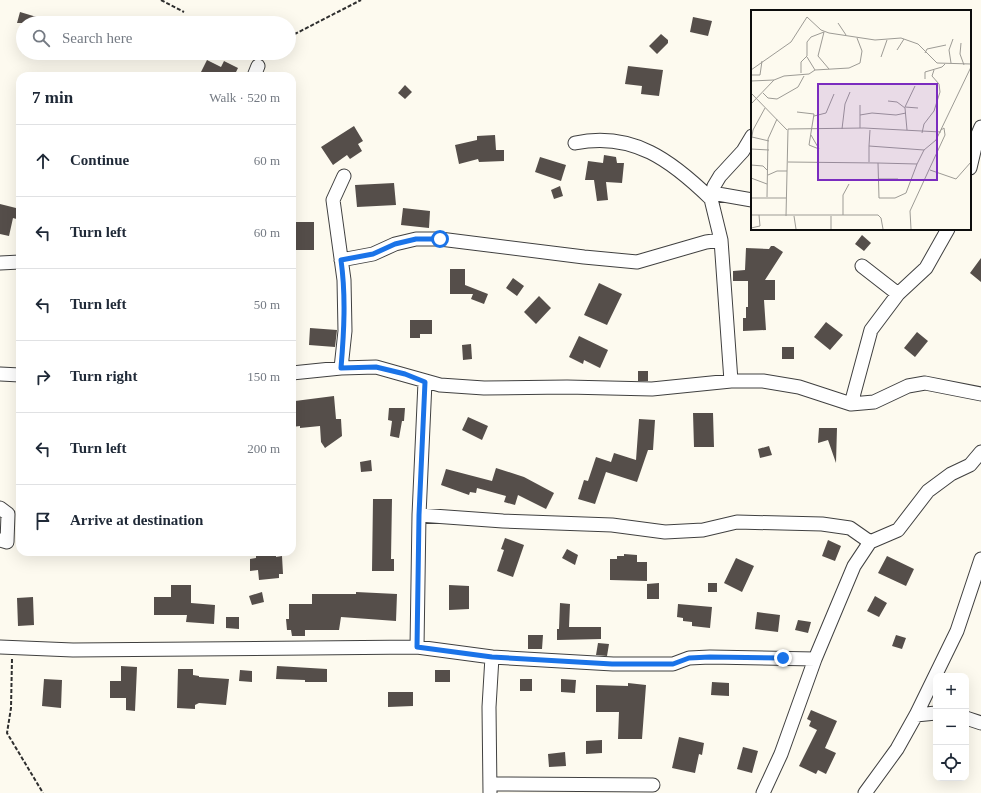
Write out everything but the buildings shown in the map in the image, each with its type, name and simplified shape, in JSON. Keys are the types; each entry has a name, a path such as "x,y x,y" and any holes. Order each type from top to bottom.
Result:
{"street":[{"path":"971,164 981,127"},
{"path":"731,381 721,240 712,196 714,186 720,176 743,151 751,138"},
{"path":"575,143 602,140 630,145 649,151 670,163 712,196 751,200"},
{"path":"341,368 344,331 344,280 334,200 344,176"},
{"path":"851,404 871,330 898,294 926,268 947,230"},
{"path":"341,260 373,254 395,244 409,241 440,239 637,262 706,242 721,240"},
{"path":"0,263 16,262"},
{"path":"862,266 898,294"},
{"path":"296,373 341,368 376,367 405,374 425,382 471,388 559,386 652,389 731,381 763,381 799,387 851,404 874,402 908,386 925,383 981,394"},
{"path":"0,374 16,375"},
{"path":"417,647 419,515 425,382"},
{"path":"763,793 780,754 816,659 854,566 870,542 898,530 928,491 951,474 970,465 981,452"},
{"path":"0,508 8,514 7,542 0,540"},
{"path":"419,515 503,521 612,524 665,532 703,530 737,522 822,524 850,528 870,542"},
{"path":"865,793 897,749 916,715 957,631 981,558"},
{"path":"6,647 73,650 417,647 492,657 612,664 673,664 689,658 710,657 816,659"},
{"path":"492,657 489,707 490,788 653,785"},
{"path":"916,715 933,713"},
{"path":"969,719 981,723"}],"path":[{"path":"162,0 184,12"},
{"path":"296,33 360,0"},
{"path":"6,647 11,708 7,733 43,793"}],"route":[{"path":"440,239 416,239 395,244 373,254 341,260 344,280 344,331 341,368 376,367 405,374 425,382 421,443 417,647 492,657 612,664 673,664 689,658 710,657 783,658"}]}
